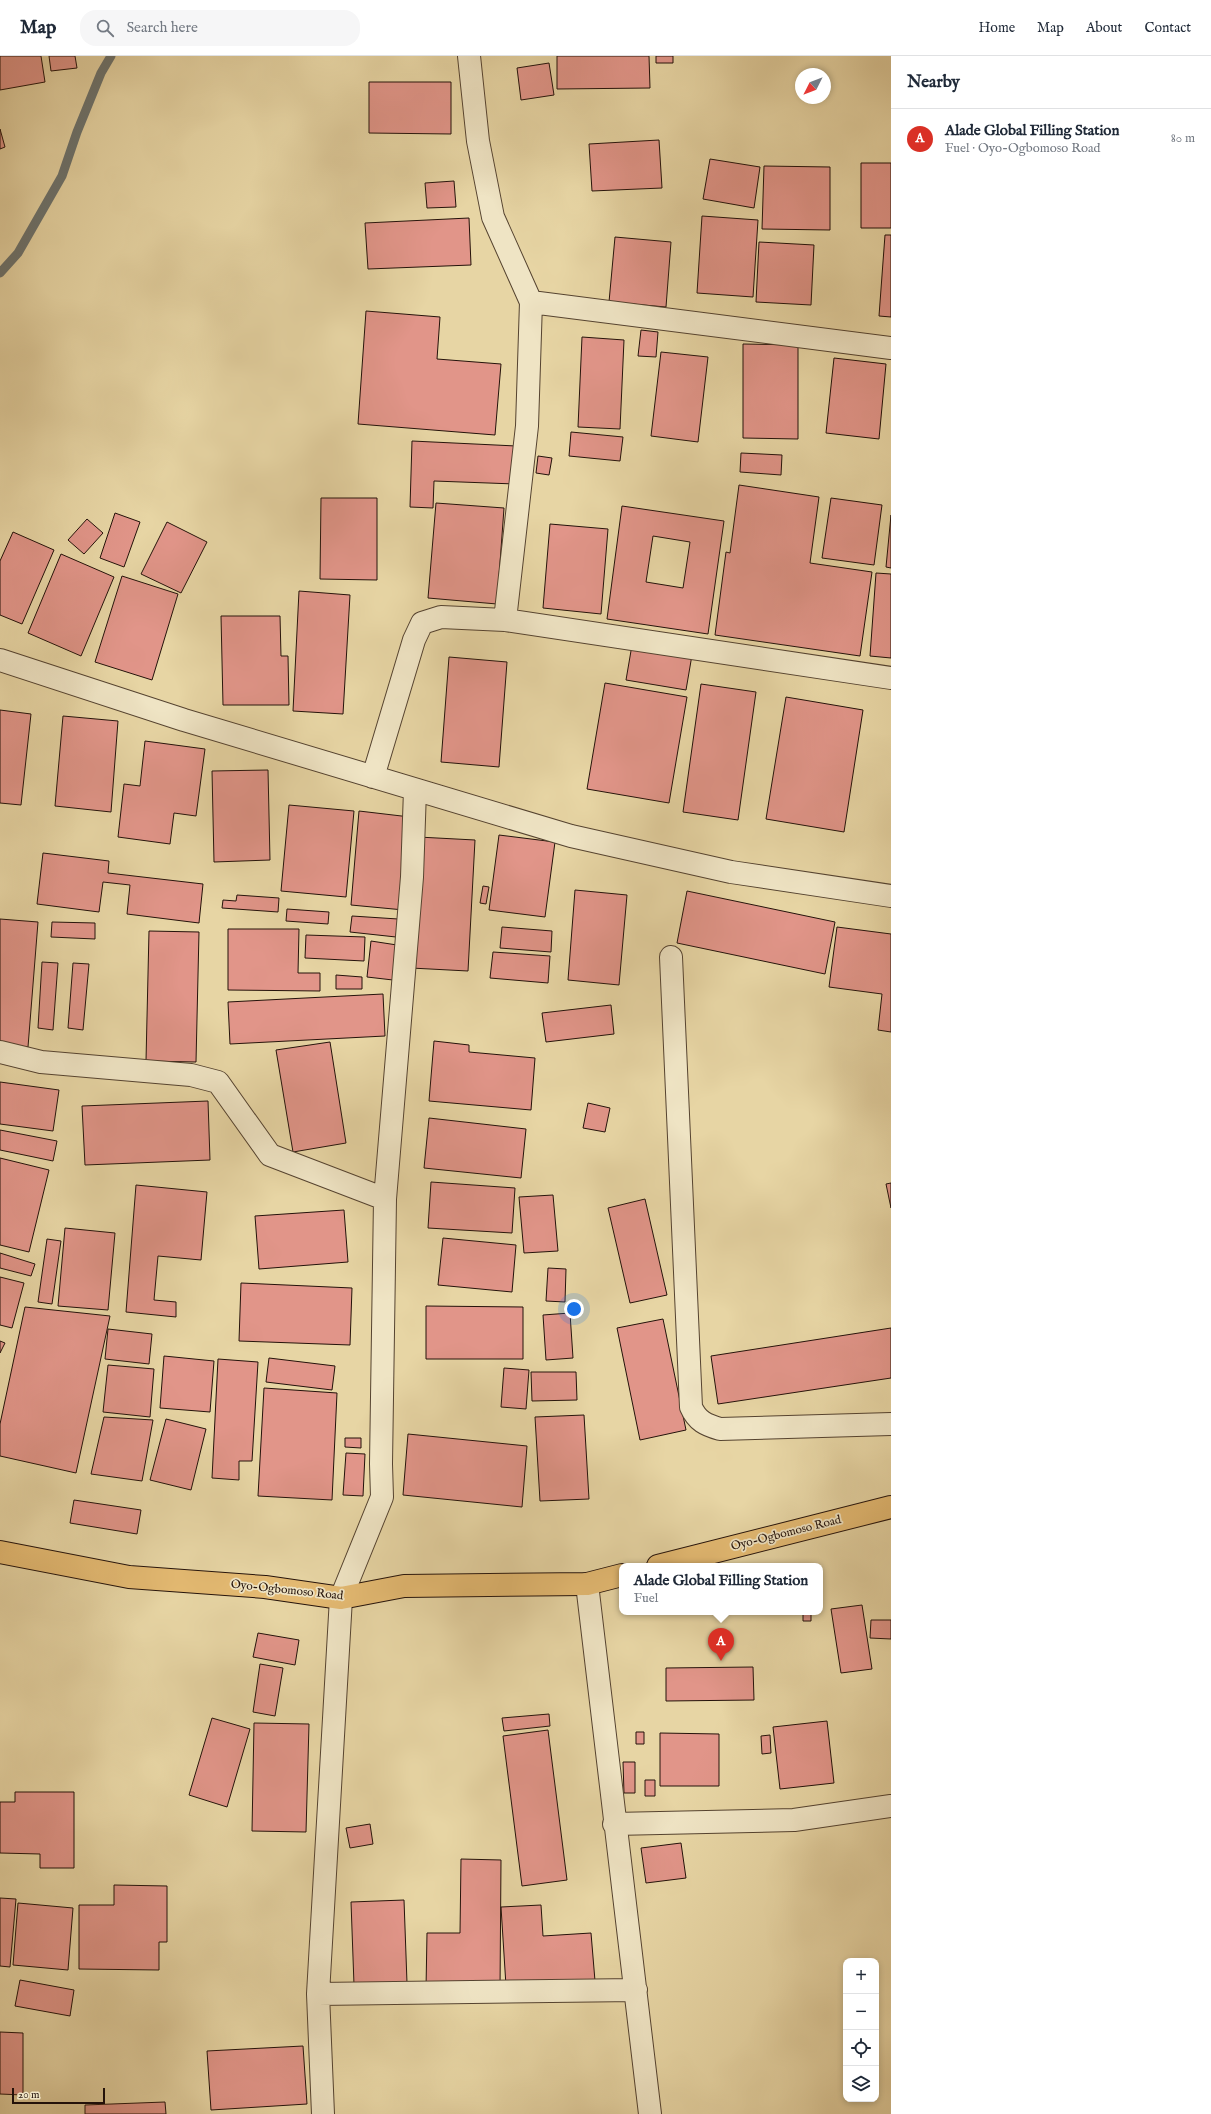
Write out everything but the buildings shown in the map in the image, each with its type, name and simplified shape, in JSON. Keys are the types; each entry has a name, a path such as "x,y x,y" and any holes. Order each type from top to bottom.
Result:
{"highway":[{"name":"Oyo-Ogbomoso Road","path":"670,1563 891,1507"},
{"name":"Oyo-Ogbomoso Road","path":"0,1552 129,1577 265,1587 341,1598 404,1586 587,1584 619,1576"}],"street":[{"path":"469,56 478,141 493,217 531,302 527,426 505,620"},
{"path":"531,302 891,348"},
{"path":"373,777 414,640 422,623 441,617 505,620 891,678"},
{"path":"0,660 184,720 578,838 731,872 891,896"},
{"path":"323,2114 318,1994 341,1598 382,1497 380,1464 385,1199 412,877 415,790"},
{"path":"671,957 691,1406 695,1416 706,1425 720,1429 891,1424"},
{"path":"0,1052 40,1062 192,1075 218,1082 270,1155 385,1199"},
{"path":"587,1584 614,1824 636,1990 650,2114"},
{"path":"614,1824 794,1820 891,1806"},
{"path":"318,1994 636,1990"}],"waterway":[{"path":"0,273 18,253 62,176 77,132 101,73 111,56"}],"place":[{"name":"Alade Global Filling Station","path":"721,1661"}]}
